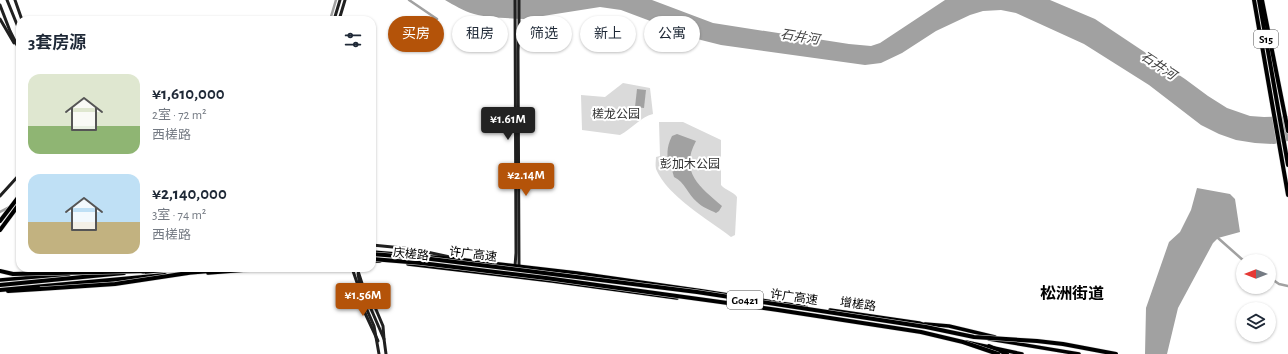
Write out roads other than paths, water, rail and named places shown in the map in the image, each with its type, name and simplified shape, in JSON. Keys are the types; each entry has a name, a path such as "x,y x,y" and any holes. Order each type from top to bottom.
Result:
{"highway":[{"name":"S15","path":"1254,0 1288,194"},
{"path":"1261,0 1275,77 1288,165"},
{"path":"1275,77 1288,131"},
{"path":"0,221 16,199"},
{"path":"0,230 16,208"},
{"name":"许广高速","path":"376,253 697,292 911,325 974,337 1044,342 1088,348 1116,354"},
{"name":"许广高速","path":"376,260 421,263 546,278 778,310 921,332 964,342 998,354"},
{"path":"0,271 13,274 145,272"},
{"path":"0,285 145,272"},
{"path":"0,291 199,272"},
{"path":"6,291 17,292 115,284 188,273"},
{"path":"989,346 1007,354"}],"main road":[{"path":"7,0 16,22"},
{"path":"15,0 21,16"},
{"path":"335,16 340,0"},
{"path":"340,16 345,0"},
{"path":"515,0 517,266"},
{"path":"517,266 519,0"},
{"path":"0,5 16,43"},
{"path":"0,18 4,28 16,45"},
{"path":"0,196 16,178"},
{"path":"376,246 421,250 456,259"},
{"name":"庆槎路","path":"376,253 456,259 517,266"},
{"name":"庆槎路","path":"376,260 518,277"},
{"name":"增槎路","path":"517,266 703,291 919,323 968,336 1078,354"},
{"path":"0,280 95,272"},
{"path":"0,291 225,272"},
{"path":"354,272 359,288 358,298 378,341"},
{"path":"355,272 374,326 378,341 379,354"},
{"path":"358,272 366,302 384,339"},
{"path":"358,272 360,285 369,293 383,326 386,354"},
{"name":"增槎路","path":"518,277 732,305 926,334 1022,354"},
{"path":"919,323 953,327 1014,341 1031,347"},
{"path":"926,334 931,332 930,326"}],"water":[{"path":"445,0 652,0 694,16 644,16 644,19 621,10 600,7 543,16 516,16 516,19 508,18 508,16 485,16 462,10"},
{"name":"石井河","path":"945,0 1050,0 1095,19 1227,108 1250,116 1288,116 1288,141 1274,144 1255,143 1236,140 1219,134 1201,125 1149,85 1084,44 1016,13 1001,10 983,11 970,15 936,31 902,53 881,63 865,65 721,45 701,40 700,18 713,23 871,46 880,43"},
{"path":"637,89 646,90 644,108 635,107"},
{"path":"677,134 696,141 691,152 691,170 694,178 706,192 722,206 716,213 701,205 694,199 681,182 674,177 672,170 669,168 667,155 668,148 672,136"},
{"path":"1197,188 1230,194 1235,199 1240,232 1218,238 1213,243 1178,308 1167,354 1145,354 1146,308 1169,242 1180,232 1191,210"}],"waterway":[{"path":"331,16 336,0"},
{"path":"409,0 433,16"},
{"path":"0,212 16,204"},
{"path":"1218,238 1236,254"},
{"path":"1276,282 1288,286"}],"district":[{"name":"松洲街道","path":"1072,293"}],"park label":[{"name":"槎龙公园","path":"616,114"},
{"name":"彭加木公园","path":"690,164"}]}
